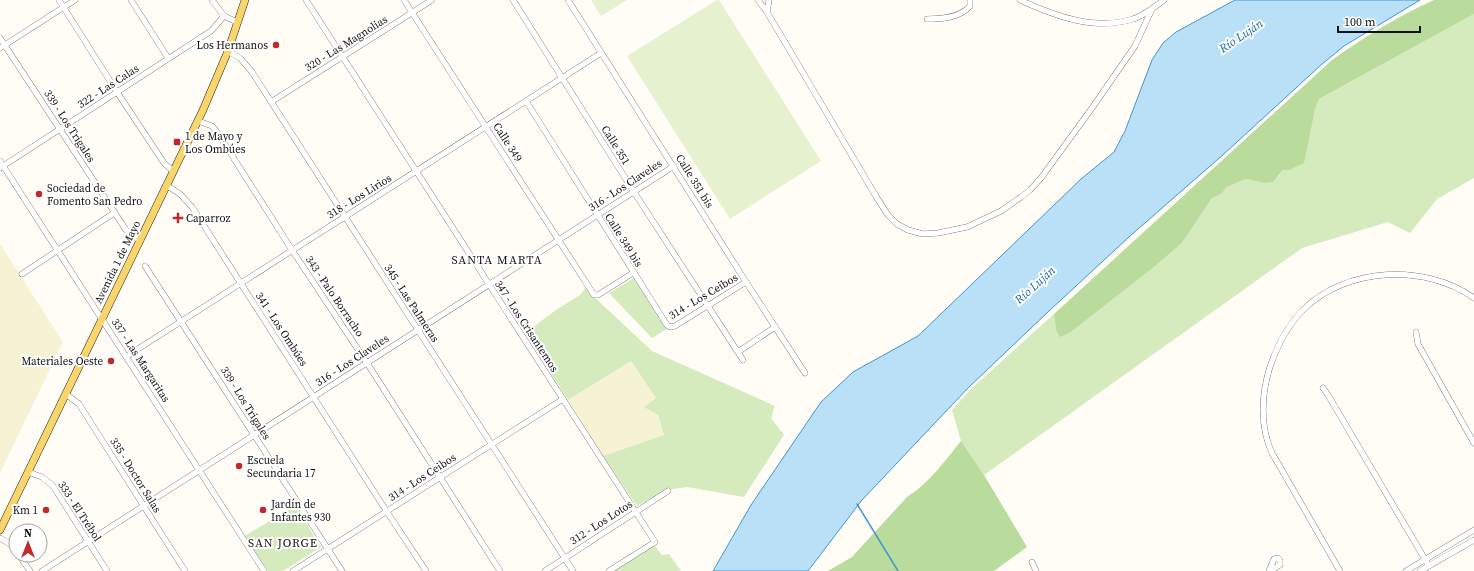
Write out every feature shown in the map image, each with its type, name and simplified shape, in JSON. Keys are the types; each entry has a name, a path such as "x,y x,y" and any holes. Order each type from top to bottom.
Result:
{"main road":[{"name":"Avenida 1 de Mayo","path":"0,530 198,121 228,51 245,0"}],"street":[{"path":"59,0 164,163 174,171"},
{"path":"2,46 75,0"},
{"path":"131,0 168,58"},
{"path":"212,0 224,16 237,22"},
{"name":"347 - Los Crisantemos","path":"306,0 655,542 609,571"},
{"name":"Calle 349","path":"404,0 594,295 598,295 633,273"},
{"name":"320 - Las Magnolias","path":"271,102 432,0"},
{"name":"Calle 351","path":"513,0 634,192 743,360"},
{"name":"Calle 351 bis","path":"568,0 805,373"},
{"path":"758,0 767,12 876,198 888,215 897,224 908,230 923,234 938,234 953,231 978,222 1001,211 1030,190 1092,108 1136,46 1152,9"},
{"path":"763,0 769,0 767,12"},
{"path":"927,19 940,19 961,13 967,10 970,6 970,0"},
{"path":"1020,0 1066,18 1105,23 1133,19 1152,9 1164,0"},
{"name":"322 - Las Calas","path":"1,165 60,129 211,31 224,16"},
{"name":"339 - Los Trigales","path":"0,38 2,46 60,129 114,213 126,230 140,240"},
{"name":"345 - Las Palmeras","path":"228,51 240,58 252,72 573,571"},
{"name":"318 - Los Lirios","path":"126,356 601,53"},
{"name":"Calle 349 bis","path":"526,102 633,273 667,325 670,327"},
{"name":"343 - Palo Borracho","path":"198,121 212,126 367,363 500,571"},
{"name":"337 - Las Margaritas","path":"1,165 264,571"},
{"name":"316 - Los Claveles","path":"42,571 674,166"},
{"name":"341 - Los Ombúes","path":"166,185 189,202 426,571"},
{"path":"22,274 114,213"},
{"name":"339 - Los Trigales","path":"145,266 182,321 342,571"},
{"path":"1340,571 1268,444 1264,418 1264,389 1279,343 1294,320 1303,310 1316,299 1347,282 1384,275 1405,274 1447,283 1474,298"},
{"name":"314 - Los Ceibos","path":"670,327 675,326 746,282"},
{"path":"738,352 775,327"},
{"path":"1416,332 1418,344 1474,443"},
{"path":"1323,388 1429,566"},
{"name":"335 - Doctor Salas","path":"66,394 79,404 185,571"},
{"name":"314 - Los Ceibos","path":"293,571 563,399"},
{"name":"333 - El Trébol","path":"28,472 42,477 53,486 107,571"},
{"name":"312 - Los Lotos","path":"545,571 635,511 668,491"},
{"path":"1406,571 1474,530"},
{"path":"1420,571 1474,540"},
{"path":"1032,562 1036,571"}],"shaded area":[{"path":"0,244 63,342 0,473"},
{"path":"631,361 657,399 658,415 664,435 603,456 568,400"}],"green space":[{"path":"591,0 627,0 601,16"},
{"path":"719,0 821,161 730,219 627,56"},
{"path":"1434,0 1474,0 1474,14 1319,99 1315,109 1304,163 1289,170 1283,170 1273,182 1264,183 1246,179 1227,187 1221,194 1212,198 1182,243 1154,267 1071,332 1060,337 1056,330 1054,314 1332,60 1382,27"},
{"path":"1474,14 1474,178 1437,199 1410,233 1388,222 1302,248 984,475 961,441 952,410 971,389 1054,314 1056,330 1060,336 1071,332 1154,267 1182,243 1212,198 1221,194 1227,187 1246,179 1264,183 1278,177 1283,170 1289,170 1319,99"},
{"path":"634,278 667,329 652,338 609,293"},
{"path":"586,287 592,295 652,351 775,406 771,418 784,435 744,497 687,487 667,490 637,506 603,456 664,435 658,415 644,407 656,398 631,361 568,400 525,333 556,310 580,295"},
{"path":"961,441 984,475 1027,547 994,571 828,571 852,557 907,497 930,478"},
{"name":"SAN JORGE","path":"295,505 321,547 283,571 268,571 245,536"},
{"path":"654,545 662,555 669,554 681,571 614,571"}],"water":[{"name":"Río Luján","path":"1235,0 1420,0 1344,46 1321,65 1225,153 1130,236 1049,311 969,387 862,500 808,571 713,571 751,505 821,402 853,372 918,336 1081,179 1114,152 1125,131 1152,60 1163,43 1176,32"}],"waterway":[{"path":"857,504 898,571"}],"place":[{"name":"Los Hermanos","path":"276,45"},
{"name":"1 de Mayo y Los Ombúes","path":"177,142"},
{"name":"Sociedad de Fomento San Pedro","path":"39,194"},
{"name":"Caparroz","path":"178,218"},
{"name":"Materiales Oeste","path":"111,361"},
{"name":"Escuela Secundaria 17","path":"239,466"},
{"name":"Km 1","path":"46,510"},
{"name":"Jardín de Infantes 930","path":"263,510"}],"district":[{"name":"SANTA MARTA","path":"497,260"},
{"name":"SAN JORGE","path":"283,543"}]}
